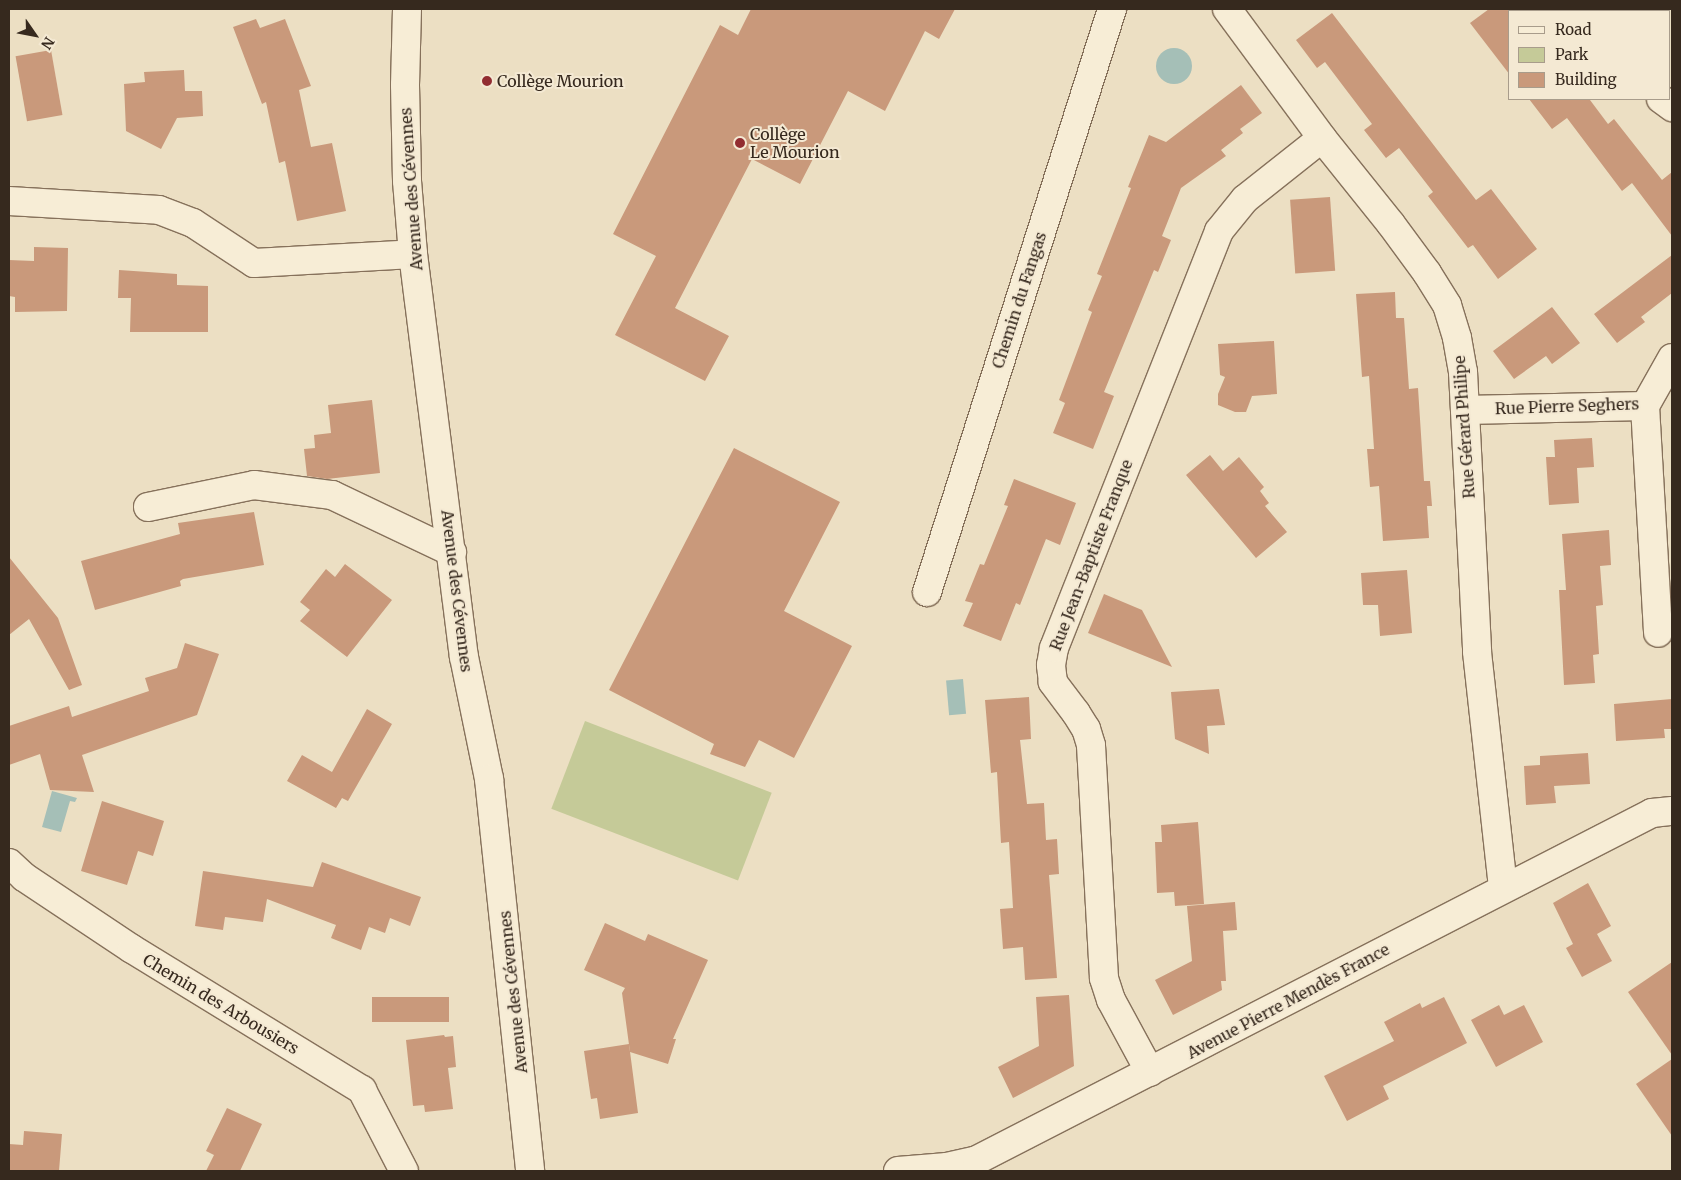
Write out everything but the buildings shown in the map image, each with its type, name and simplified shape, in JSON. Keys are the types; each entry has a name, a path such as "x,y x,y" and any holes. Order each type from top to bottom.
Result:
{"street":[{"name":"Avenue des Cévennes","path":"407,9 405,85 407,171 413,254 464,657 489,779 530,1171"},
{"name":"Chemin du Fangas","path":"927,592 1112,9"},
{"name":"Rue Gérard Philipe","path":"1228,9 1322,138 1391,224 1427,273 1447,305 1458,338 1463,372 1477,652 1503,888"},
{"name":"Rue Jean-Baptiste Franque","path":"1150,1072 1111,1000 1104,978 1090,745 1086,729 1053,682 1051,665 1054,648 1220,231 1245,199 1322,138"},
{"path":"9,201 159,210 193,223 254,263 413,254"},
{"name":"Rue Pierre Seghers","path":"1464,410 1645,406 1672,358"},
{"path":"1645,406 1658,633"},
{"path":"148,507 254,485 332,495 452,552"},
{"name":"Avenue Pierre Mendès France","path":"898,1171 947,1167 977,1160 1652,813 1672,811"},
{"name":"Chemin des Arbousiers","path":"9,862 24,877 132,949 362,1090 404,1171"}],"green space":[{"path":"585,721 772,793 738,880 551,809"}],"water":[{"path":"1174,48 1186,54 1192,66 1186,78 1174,84 1162,78 1156,66 1162,54"},
{"path":"963,679 966,714 949,715 946,680"},
{"path":"52,791 77,798 75,802 70,801 61,832 42,827"}],"place":[{"name":"Collège Mourion","path":"487,81"},
{"name":"Collège Le Mourion","path":"740,143"}]}
